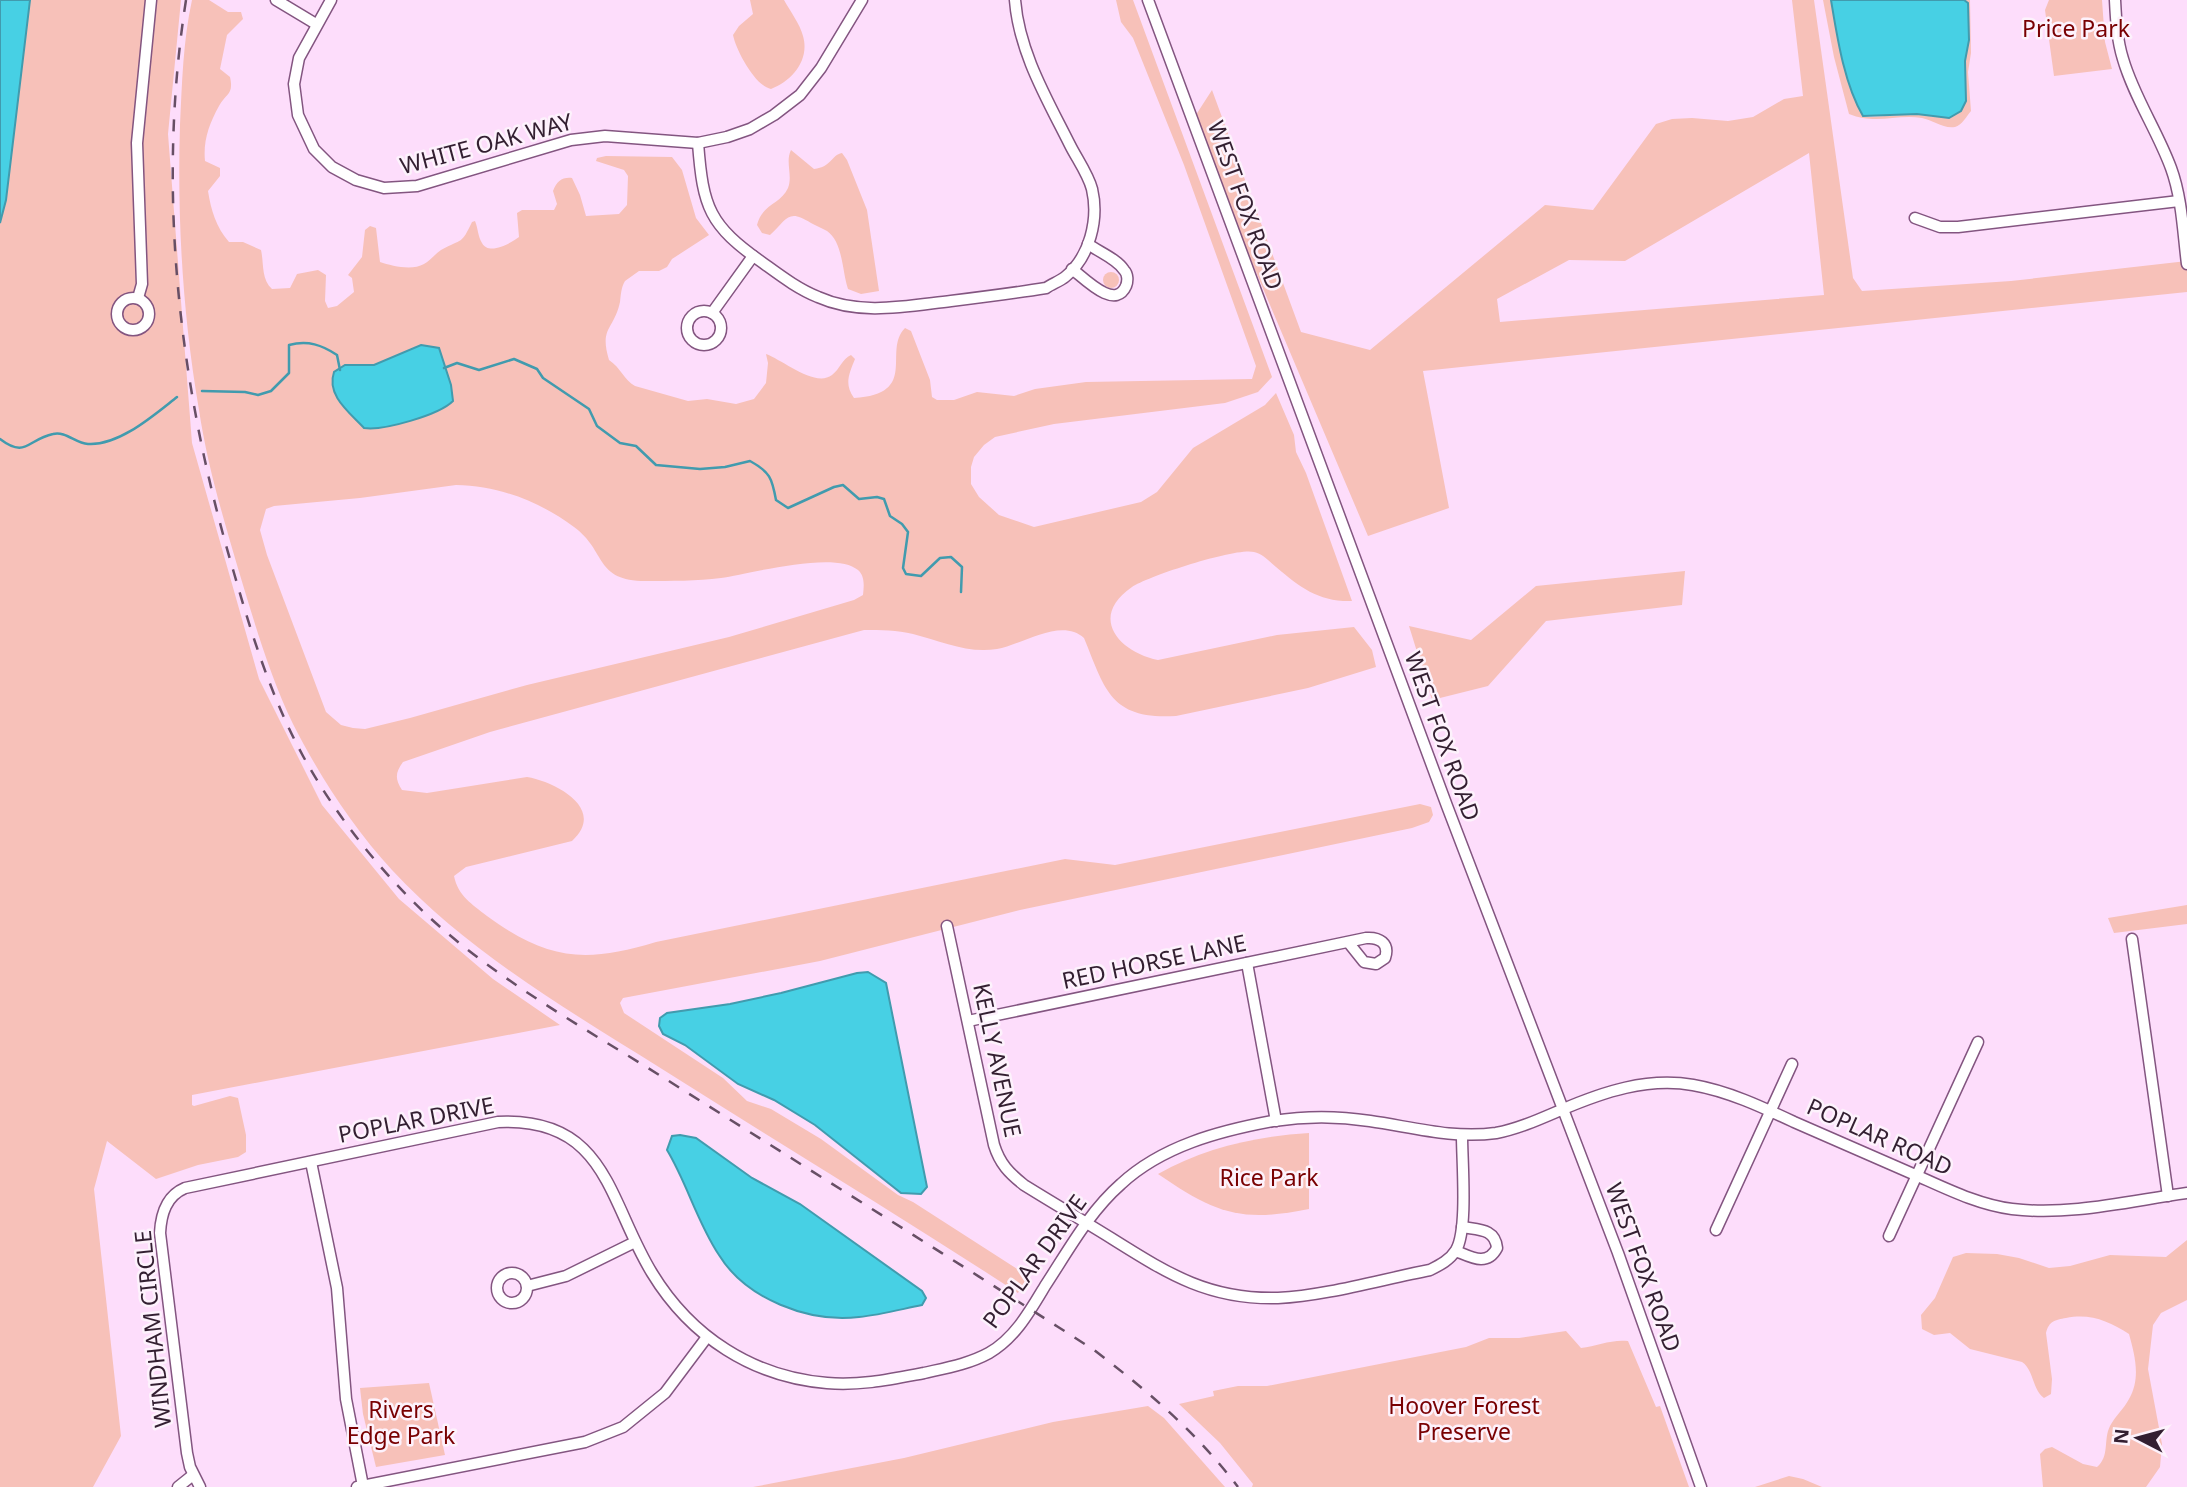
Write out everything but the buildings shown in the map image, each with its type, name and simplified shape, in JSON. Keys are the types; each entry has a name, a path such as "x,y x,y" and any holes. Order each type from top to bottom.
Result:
{"street":[{"path":"138,299 142,284 136,143 151,0"},
{"path":"275,0 316,24"},
{"name":"WHITE OAK WAY","path":"331,0 299,58 295,84 298,115 314,149 332,167 367,185 384,188 417,186 582,139 605,136 698,143 750,129 774,115 800,94 821,68 862,0"},
{"path":"698,143 701,180 710,214 730,237 753,256 792,284 819,298 850,307 887,309 1046,288 1066,276 1072,269 1088,244 1095,213 1091,187 1037,78 1025,45 1015,0"},
{"name":"WEST FOX ROAD","path":"1148,0 1447,806 1618,1253 1701,1487"},
{"path":"2115,0 2122,58 2162,143 2172,171 2179,201 2187,264"},
{"path":"1914,218 1940,227 1958,227 2179,201"},
{"path":"1072,269 1107,295 1117,295 1125,289 1128,279 1124,270 1088,244"},
{"path":"712,313 753,256"},
{"name":"KELLY AVENUE","path":"947,926 994,1145 1007,1172 1024,1185 1164,1272 1206,1289 1243,1297 1299,1296 1430,1270 1456,1251"},
{"path":"2132,939 2168,1196"},
{"name":"RED HORSE LANE","path":"968,1021 1348,942"},
{"path":"1247,963 1267,1058 1276,1121"},
{"path":"1888,1236 1978,1042"},
{"path":"1716,1230 1792,1064"},
{"name":"POPLAR ROAD","path":"1562,1109 1607,1092 1649,1083 1692,1084 1772,1111 1915,1175 1979,1201 2008,1209 2071,1210 2187,1193"},
{"name":"POPLAR DRIVE","path":"185,1188 490,1124 532,1123 569,1137 593,1158 608,1181 635,1242 667,1295 707,1337 752,1365 787,1377 822,1383 864,1384 964,1364 991,1352 1018,1327 1086,1223 1120,1184 1159,1157 1182,1146 1207,1137 1276,1121 1338,1118 1462,1136 1502,1132 1562,1109"},
{"path":"1462,1136 1462,1227 1456,1251 1473,1258 1491,1257 1497,1248 1493,1236 1489,1232 1462,1227"},
{"path":"311,1161 340,1307 346,1399 360,1486 585,1443 623,1427 666,1394 707,1337"},
{"name":"WINDHAM CIRCLE","path":"185,1188 173,1195 168,1202 163,1212 160,1233 186,1450 193,1475 200,1487"},
{"path":"527,1286 566,1276 635,1242"},
{"path":"178,1487 193,1475"}],"green space":[{"path":"30,0 181,0 168,134 192,443 259,679 322,805 399,899 493,979 560,1025 192,1095 194,1106 230,1096 238,1098 246,1135 246,1152 238,1157 198,1165 156,1179 107,1141 94,1189 121,1436 93,1487 0,1487 0,223 6,200"},
{"path":"192,0 209,0 228,12 241,12 243,19 227,35 220,69 230,77 230,91 215,113 206,140 205,161 220,168 220,176 208,191 215,218 229,242 243,242 261,250 264,276 272,289 290,288 297,274 318,270 326,275 325,301 328,308 337,306 354,292 352,278 348,275 362,257 365,230 370,226 376,228 380,262 396,266 414,267 424,264 441,250 461,240 475,221 485,247 500,247 519,237 517,213 522,210 554,210 557,204 553,191 558,182 565,178 572,178 586,216 619,214 627,205 628,176 624,170 596,161 597,158 672,157 682,170 696,218 709,235 672,259 667,267 659,271 639,271 625,281 607,335 606,349 609,360 635,386 688,401 707,399 736,404 754,399 766,383 766,354 799,372 817,378 832,375 851,355 855,359 848,379 851,393 854,398 874,395 887,389 893,380 899,337 905,328 911,331 930,380 932,397 937,400 954,400 977,392 1014,396 1035,389 1086,382 1252,379 1256,366 1184,165 1133,38 1121,22 1116,0 1133,0 1272,377 1258,392 1225,403 1054,424 995,437 974,457 971,484 979,497 999,515 1034,527 1141,502 1157,492 1193,448 1265,405 1276,393 1294,435 1296,452 1352,601 1330,599 1311,592 1260,554 1245,552 1193,564 1155,576 1132,587 1119,598 1112,610 1114,632 1131,649 1158,660 1277,635 1354,627 1372,650 1376,667 1308,688 1176,716 1154,716 1123,707 1113,698 1098,672 1084,638 1075,632 1053,631 1007,647 976,650 913,634 864,630 490,732 403,762 397,776 402,790 427,793 527,777 551,785 573,799 581,808 584,818 581,829 572,841 466,867 454,876 466,899 509,931 549,950 588,955 631,949 1065,859 1115,865 1420,804 1431,807 1433,815 1429,822 1412,828 1020,910 820,961 623,998 620,1003 624,1013 723,1078 747,1101 771,1109 821,1139 898,1195 1028,1276 1018,1293 520,978 422,900 364,837 338,800 293,724 269,666 226,527 202,430 185,304 180,233 180,125 183,62","holes":["456,485 518,497 561,518 584,536 609,570 629,580 712,579 791,565 831,562 847,564 860,572 864,585 863,595 729,637 527,685 410,718 365,729 341,725 326,712 267,555 260,530 266,509"]},
{"path":"750,0 784,0 803,36 804,53 797,68 786,81 771,89 753,75 742,58 733,35 753,14"},
{"path":"1792,0 1814,0 1853,278 1862,291 2011,281 2187,261 2187,292 1423,371 1449,508 1368,536 1192,121 1212,90 1301,332 1370,350 1545,205 1593,210 1656,124 1672,119 1728,121 1753,117 1784,99 1803,96","holes":["1809,153 1824,295 1500,322 1497,299 1569,260 1625,261"]},
{"path":"1823,0 1831,0 1846,75 1863,116 1917,114 1935,117 1966,101 1965,61 1969,40 1968,3 1964,0 1970,0 1971,53 1968,72 1971,111 1964,120 1951,127 1922,118 1868,119 1849,114"},
{"name":"Price Park","path":"2049,0 2102,0 2105,42 2112,69 2054,76 2045,10"},
{"path":"791,150 814,169 828,164 842,153 847,160 867,210 879,291 861,294 848,289 839,249 825,230 797,216 788,217 770,235 762,233 757,225 767,208 781,198 788,188"},
{"path":"1111,272 1119,280 1111,288 1103,280"},
{"path":"1685,571 1682,605 1546,621 1488,686 1432,700 1409,626 1471,640 1536,586"},
{"path":"2187,905 2187,924 2114,933 2108,918"},
{"name":"Rice Park","path":"1309,1133 1309,1209 1264,1215 1229,1211 1196,1198 1158,1174 1212,1150 1270,1137"},
{"path":"2187,1240 2187,1300 2161,1313 2153,1325 2148,1369 2162,1444 2160,1467 2146,1487 2043,1487 2040,1454 2045,1449 2052,1447 2083,1464 2097,1467 2104,1458 2110,1426 2127,1403 2135,1383 2135,1359 2129,1334 2091,1317 2059,1319 2053,1322 2046,1333 2052,1379 2051,1394 2044,1398 2022,1362 1970,1349 1950,1333 1934,1335 1922,1329 1921,1315 1935,1298 1953,1257 1966,1253 1997,1254 2049,1268 2070,1266 2110,1255 2166,1257"},
{"name":"Hoover Forest Preserve","path":"1566,1331 1581,1348 1628,1341 1656,1407 1660,1406 1689,1487 1252,1487 1253,1484 1220,1443 1179,1404 1214,1396 1213,1391 1238,1386 1267,1386 1466,1347 1489,1338 1519,1338"},
{"name":"Rivers Edge Park","path":"429,1383 445,1455 376,1467 363,1414 360,1388"},
{"path":"1148,1406 1164,1418 1225,1487 753,1487 904,1458 1053,1422"},
{"path":"1789,1476 1822,1487 1755,1487"}],"water":[{"path":"0,0 30,0 6,200 0,223"},
{"path":"1831,0 1964,0 1968,3 1966,101 1961,111 1949,118 1917,114 1863,116 1846,75"},
{"path":"421,345 439,348 451,385 453,401 436,412 410,421 364,428 336,396 332,380 334,372 345,365 374,365"},
{"path":"868,972 886,983 927,1187 921,1194 901,1193 815,1125 774,1100 738,1084 685,1045 663,1034 659,1026 660,1018 667,1013 730,1004"},
{"path":"672,1136 696,1138 752,1178 800,1204 922,1291 926,1298 922,1305 840,1318 800,1312 762,1296 731,1271 711,1242 667,1150"}],"waterway":[{"path":"202,391 258,395 271,391 289,373 289,345 302,343 320,346 337,355 340,370"},
{"path":"444,368 457,363 479,370 514,359 537,369 543,378 589,409 597,426 620,443 636,446 656,465 700,469 750,461 766,472 776,500 788,508 843,485 859,499 884,499 890,516 908,532 903,568 906,574 921,576 940,558 951,557 962,567 961,592"},
{"path":"0,439 9,445 22,448 53,434 88,444 100,443 124,435 177,397"}],"railway":[{"path":"186,0 177,72 173,145 174,217 178,289 199,432 234,573 264,667 303,756 344,821 376,862 411,899 486,963 547,1005 1094,1350 1171,1414 1206,1448 1238,1487"}]}
